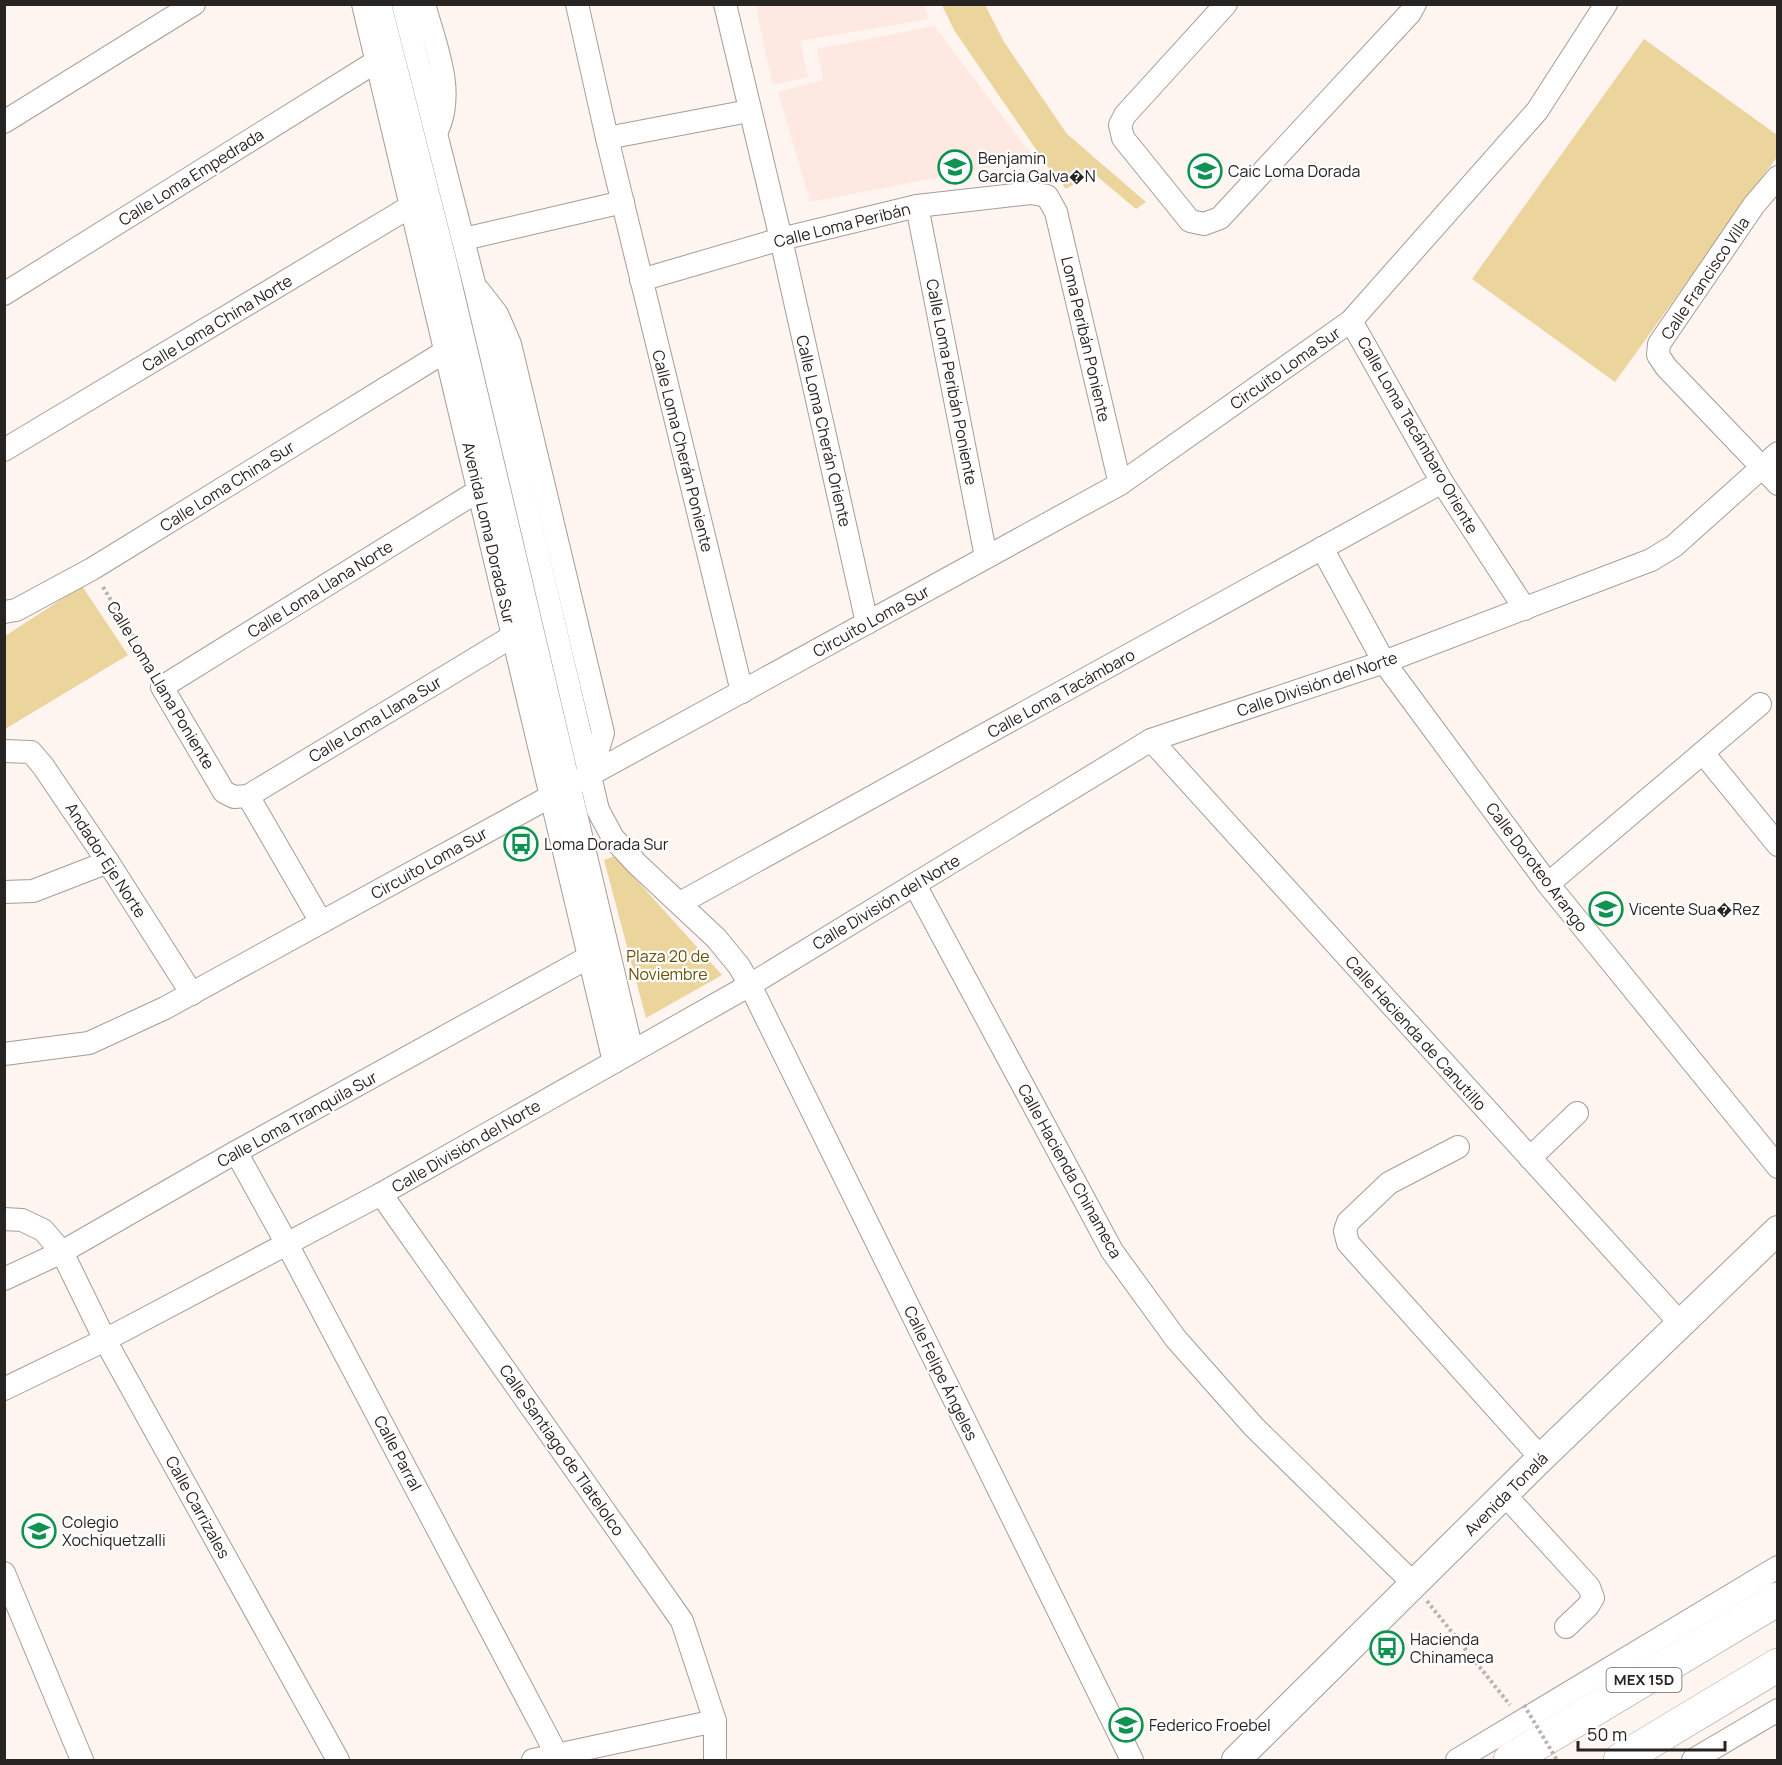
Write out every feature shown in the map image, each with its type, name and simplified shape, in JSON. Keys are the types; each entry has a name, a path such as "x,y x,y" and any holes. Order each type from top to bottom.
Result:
{"highway":[{"name":"MEX 15D","path":"1510,1761 1778,1599"},
{"path":"1620,1761 1778,1665"}],"main road":[{"name":"Avenida Tonalá","path":"1236,1761 1541,1458 1778,1230"}],"street":[{"path":"4,122 194,4"},
{"name":"Avenida Loma Dorada Sur","path":"363,4 377,61 420,201 445,260 560,791 623,1056"},
{"name":"Avenida Loma Dorada Sur","path":"380,4 420,201 446,351 478,491 513,636 560,791 589,957 623,1056"},
{"path":"403,4 466,247 598,810 613,838 717,938 750,985"},
{"path":"424,4 442,71 445,92 443,112 436,132"},
{"name":"Calle Loma Cherán Poniente","path":"577,4 641,280 742,692"},
{"name":"Calle Loma Cherán Oriente","path":"725,4 781,239 867,623"},
{"path":"1226,4 1125,115 1120,125 1123,138 1190,220 1203,224 1220,218 1410,14 1415,4"},
{"name":"Circuito Loma Sur","path":"4,1054 89,1043 165,1008 1120,484 1351,321 1537,111 1606,4"},
{"name":"Calle Loma Empedrada","path":"4,294 377,61"},
{"path":"607,138 749,111"},
{"name":"Calle Francisco Villa","path":"1772,468 1666,367 1658,355 1659,344 1754,205 1778,177"},
{"name":"Calle Loma Peribán","path":"641,280 781,239 917,206 1031,193 1047,196"},
{"name":"Loma Peribán Poniente","path":"1047,196 1056,212 1120,484"},
{"path":"445,260 466,247 623,199"},
{"name":"Calle Loma China Norte","path":"4,450 420,201"},
{"name":"Calle Loma Peribán Poniente","path":"917,206 986,557"},
{"name":"Calle Loma Tacámbaro Oriente","path":"1351,321 1442,482 1525,609"},
{"name":"Calle Loma China Sur","path":"4,612 16,610 92,569 446,351"},
{"name":"Calle División del Norte","path":"4,1389 105,1340 381,1194 750,985 1151,740 1383,662 1651,560 1674,546 1772,468"},
{"name":"Calle Loma Tacámbaro","path":"680,903 1442,482"},
{"name":"Calle Loma Llana Norte","path":"162,687 478,491"},
{"name":"Calle Doroteo Arango","path":"1322,548 1383,662 1548,884 1778,1167"},
{"name":"Calle Loma Llana Sur","path":"241,796 513,636"},
{"name":"Calle Loma Llana Poniente","path":"162,687 224,792 241,796 321,922"},
{"path":"1548,884 1760,704"},
{"name":"Calle Hacienda de Canutillo","path":"1151,740 1681,1324"},
{"name":"Andador Eje Norte","path":"4,751 31,752 43,766 108,862 192,994"},
{"path":"1703,753 1778,845"},
{"path":"4,892 33,891 108,862"},
{"name":"Calle Hacienda Chinameca","path":"915,885 1118,1260 1176,1339 1254,1427 1415,1585"},
{"name":"Calle Loma Tranquila Sur","path":"4,1279 62,1252 236,1152 589,957"},
{"name":"Calle Felipe Ángeles","path":"750,985 1132,1761"},
{"path":"1530,1158 1577,1113"},
{"path":"1458,1147 1389,1183 1348,1222 1345,1231 1348,1243 1541,1458"},
{"name":"Calle Parral","path":"236,1152 557,1755"},
{"name":"Calle Santiago de Tlatelolco","path":"381,1194 682,1621 715,1721"},
{"name":"Calle Carrizales","path":"4,1219 22,1220 43,1230 62,1252 105,1340 338,1761"},
{"path":"1505,1495 1589,1587 1593,1598 1566,1627"},
{"path":"1457,1761 1778,1567"},
{"path":"4,1573 82,1761"},
{"path":"1693,1761 1778,1710"},
{"path":"533,1761 715,1721 715,1761"}],"path":[{"name":"Calle Loma Llana Poniente","path":"92,569 162,687"},
{"path":"1415,1585 1509,1706 1518,1700"},
{"path":"1534,1699 1524,1705 1557,1761"}],"shaded area":[{"path":"756,5 924,5 928,19 800,41 808,77 773,85"},
{"path":"934,26 1035,159 810,202 778,92 823,80 817,49"}],"green space":[{"path":"942,5 985,5 1004,42 1067,134 1146,202 1136,209 1093,173 1066,189 1048,167 954,30"},
{"path":"1644,39 1777,135 1777,157 1615,382 1472,279"},
{"path":"82,586 128,655 5,729 5,636"},
{"name":"Plaza 20 de Noviembre","path":"615,856 722,975 646,1018 604,860"}],"place":[{"name":"Benjamin Garcia Galva�N","path":"955,167"},
{"name":"Caic Loma Dorada","path":"1205,171"},
{"name":"Loma Dorada Sur","path":"521,844"},
{"name":"Vicente Sua�Rez","path":"1606,909"},
{"name":"Colegio Xochiquetzalli","path":"39,1531"},
{"name":"Hacienda Chinameca","path":"1387,1648"},
{"name":"Federico Froebel","path":"1126,1725"}]}
